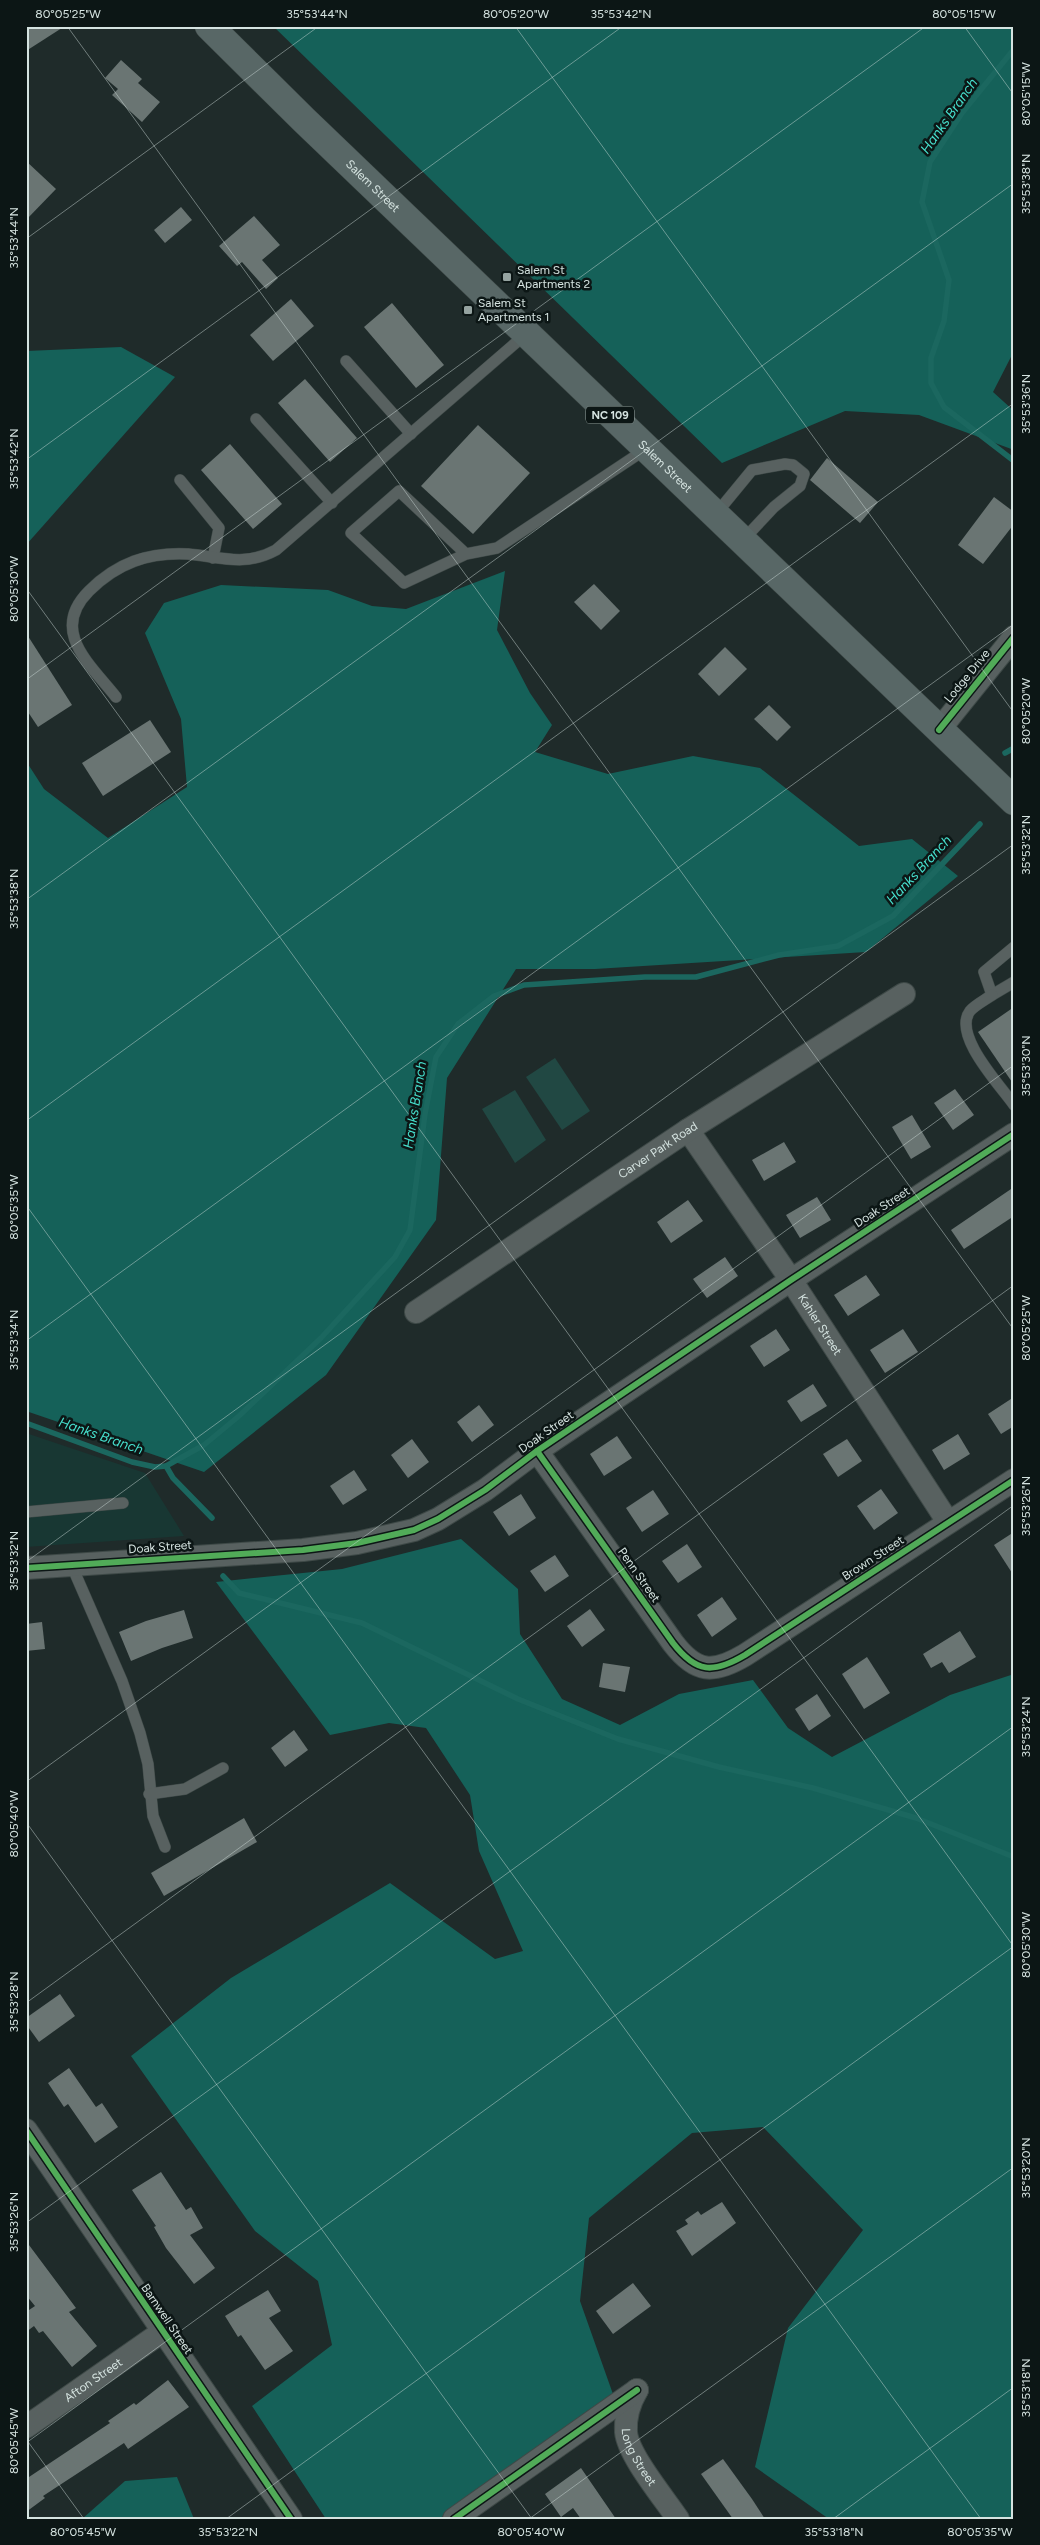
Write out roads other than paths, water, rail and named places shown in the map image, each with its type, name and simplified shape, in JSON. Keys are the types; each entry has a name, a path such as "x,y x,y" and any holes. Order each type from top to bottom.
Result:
{"main road":[{"name":"Salem Street","path":"210,26 304,120 646,450 1014,801"}],"street":[{"name":"Lodge Drive","path":"939,730 1014,637"},
{"name":"Carver Park Road","path":"416,1312 688,1130 904,994"},
{"name":"Kahler Street","path":"688,1130 790,1280 948,1522"},
{"name":"Doak Street","path":"26,1568 303,1550 386,1538 414,1530 438,1519 485,1490 537,1451 790,1280 1014,1134"},
{"name":"Penn Street","path":"537,1451 684,1656 705,1668 718,1668 745,1656"},
{"name":"Brown Street","path":"745,1656 1014,1480"},
{"name":"Barnwell Street","path":"26,2130 291,2519"},
{"name":"Afton Street","path":"26,2427 162,2332"},
{"name":"Long Street","path":"454,2519 636,2390 630,2402 627,2418 626,2431 630,2446 678,2519"}],"lane":[{"path":"116,697 79,650 71,633 72,619 79,602 102,578 125,563 154,554 188,554 241,561 262,558 276,550 526,334"},
{"path":"346,361 411,434"},
{"path":"256,419 332,503"},
{"path":"466,554 399,491 351,534 404,583 466,554 497,548 646,450"},
{"path":"715,515 752,470 785,464 793,465 804,474 800,486 774,507 742,541"},
{"path":"180,480 219,528 214,558"},
{"path":"992,995 984,972 996,960 1014,947"},
{"path":"1013,1103 971,1045 966,1033 966,1022 970,1011 1014,982"},
{"path":"28,1511 123,1503"},
{"path":"71,1564 122,1681 148,1764 149,1794 153,1816 165,1847"},
{"path":"149,1794 185,1789 224,1768"}],"waterway":[{"name":"Hanks Branch","path":"1014,49 962,113 930,162 922,202 949,280 944,321 931,358 931,383 944,407 1014,461"},
{"name":"Hanks Branch","path":"1005,753 1014,748"},
{"name":"Hanks Branch","path":"26,1423 132,1462 155,1467 166,1466 204,1445 239,1416 321,1338 395,1257 410,1230 425,1114 436,1057 458,1024 494,996 524,985 645,977 696,977 779,955 838,946 893,916 980,824"},
{"path":"166,1466 173,1478 212,1518"},
{"path":"223,1576 239,1593 362,1623 518,1699 618,1739 719,1767 813,1788 916,1818 1014,1857"}],"place":[{"name":"Salem St Apartments 2","path":"507,277"},
{"name":"Salem St Apartments 1","path":"468,310"}]}
